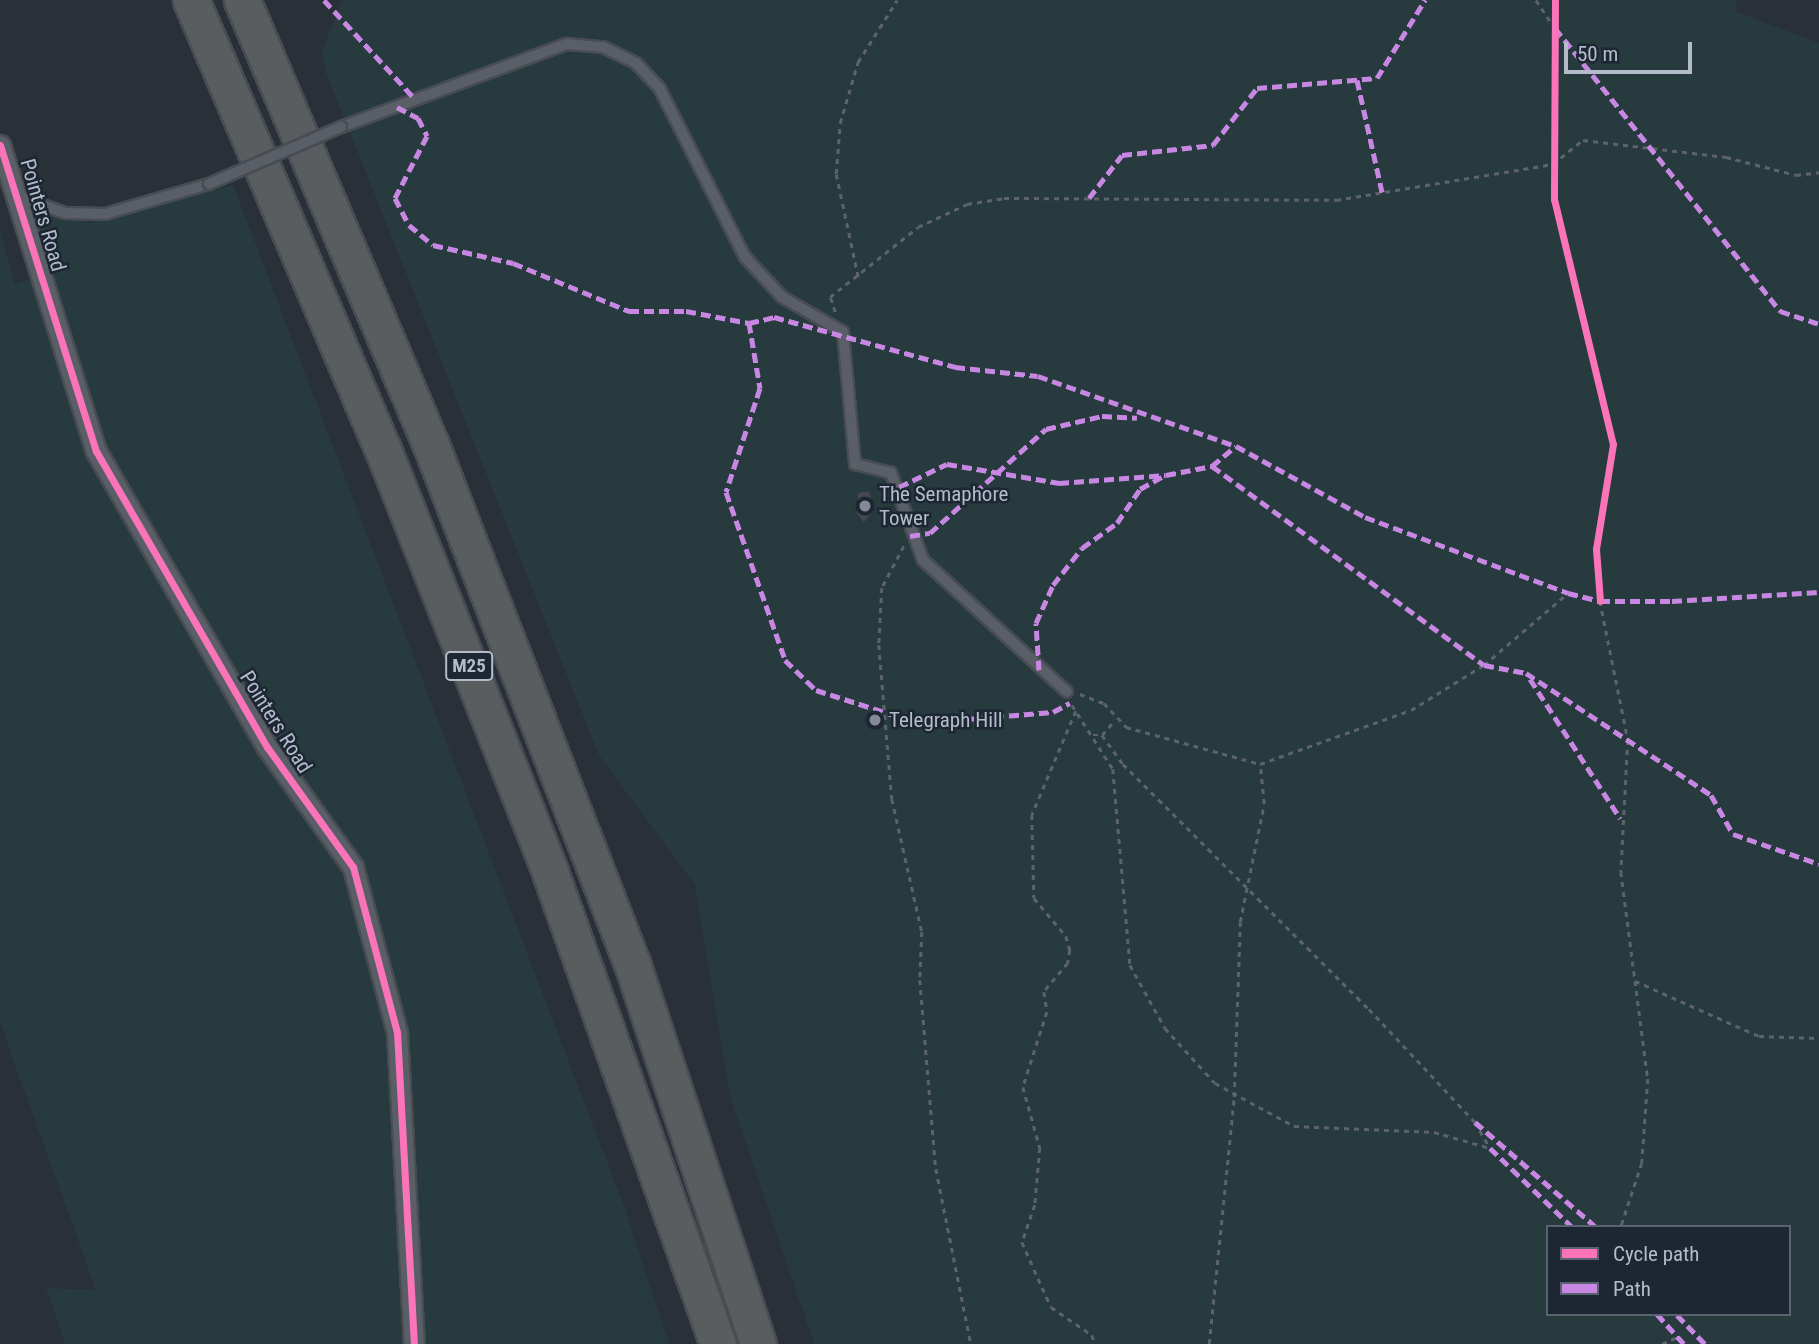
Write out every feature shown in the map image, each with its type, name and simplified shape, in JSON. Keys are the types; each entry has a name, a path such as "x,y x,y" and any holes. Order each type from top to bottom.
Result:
{"highway":[{"name":"M25","path":"191,0 382,447 545,859 718,1344"},
{"name":"M25","path":"242,0 431,445 633,966 758,1344"}],"street":[{"name":"Pointers Road","path":"0,145 12,193 96,451 267,747 353,867 397,1032 414,1344"}],"lane":[{"path":"12,193 65,213 105,214 209,184 341,127 533,51 567,44 603,47 636,63 660,89 745,257 782,297 843,332 855,464 891,473 910,536 923,560 967,605 1067,692"}],"path":[{"path":"858,277 836,174 840,123 858,62 897,0"},
{"path":"1536,0 1553,25"},
{"path":"843,332 830,296 858,277 918,227 967,204 1004,198 1336,200 1553,164 1583,140 1726,157 1796,176 1819,172"},
{"path":"910,536 882,588 879,645 892,799 922,932 920,980 936,1169 971,1344"},
{"path":"1067,692 1104,703 1115,720 1260,764 1411,710 1484,665 1568,593"},
{"path":"1600,601 1628,740 1621,872 1648,1079 1642,1163 1622,1225"},
{"path":"1067,692 1076,711 1093,735 1114,780 1130,965 1165,1028 1234,1097 1264,1115 1321,1132 1434,1132 1490,1148 1475,1122 1251,888 1123,764 1102,735"},
{"path":"1076,711 1032,815 1034,898 1066,936 1070,950 1068,963 1045,992 1047,1012 1023,1087 1040,1148 1035,1205 1022,1242 1051,1307 1092,1335 1095,1344"},
{"path":"1093,735 1102,735 1115,720"},
{"path":"1209,1344 1234,1097 1240,922 1251,888 1264,804 1260,764"},
{"path":"1634,981 1759,1036 1819,1038"},
{"path":"1662,1344 1677,1337"}],"green space":[{"path":"342,0 1735,0 1737,12 1819,43 1819,1344 814,1344 730,1096 695,885 599,755 325,70 322,52"},
{"path":"233,185 624,1206 669,1344 65,1344 46,1288 96,1290 0,1023 0,230 15,284 49,273 20,202 89,223"}],"building":[{"name":"The Semaphore Tower","path":"869,491 873,511 864,522 857,514 858,493"}],"marked path":[{"path":"324,0 414,98"},
{"path":"1089,198 1122,155 1213,145 1257,88 1377,78 1425,0"},
{"path":"1555,28 1780,311 1819,324"},
{"path":"1357,80 1382,192"},
{"path":"397,107 418,118 427,136 395,198 409,225 433,245 513,263 629,311 686,311 749,323 774,317 955,367 1038,376 1236,446 1365,517 1568,593 1600,601 1672,601 1819,592"},
{"path":"749,323 760,388 726,492 785,660 816,690 919,723 1053,712 1070,703"},
{"path":"910,536 930,533 1046,429 1102,416 1137,418"},
{"path":"899,487 947,464 1059,483 1166,475 1212,466 1236,446"},
{"path":"1212,466 1484,665 1526,673 1711,795 1733,834 1819,864"},
{"path":"1039,670 1036,623 1053,585 1082,548 1117,523 1140,489 1162,477"},
{"path":"1530,679 1620,818"},
{"path":"1475,1122 1594,1225"},
{"path":"1490,1148 1570,1225"},
{"path":"1659,1316 1684,1344"},
{"path":"1678,1316 1705,1344"}],"cycle path":[{"path":"1555,0 1554,199 1613,444 1596,549 1600,601"},
{"path":"0,145 96,451 267,747 353,867 397,1032 414,1344"}],"place":[{"name":"The Semaphore Tower","path":"865,506"},
{"name":"Telegraph Hill","path":"875,720"}]}
